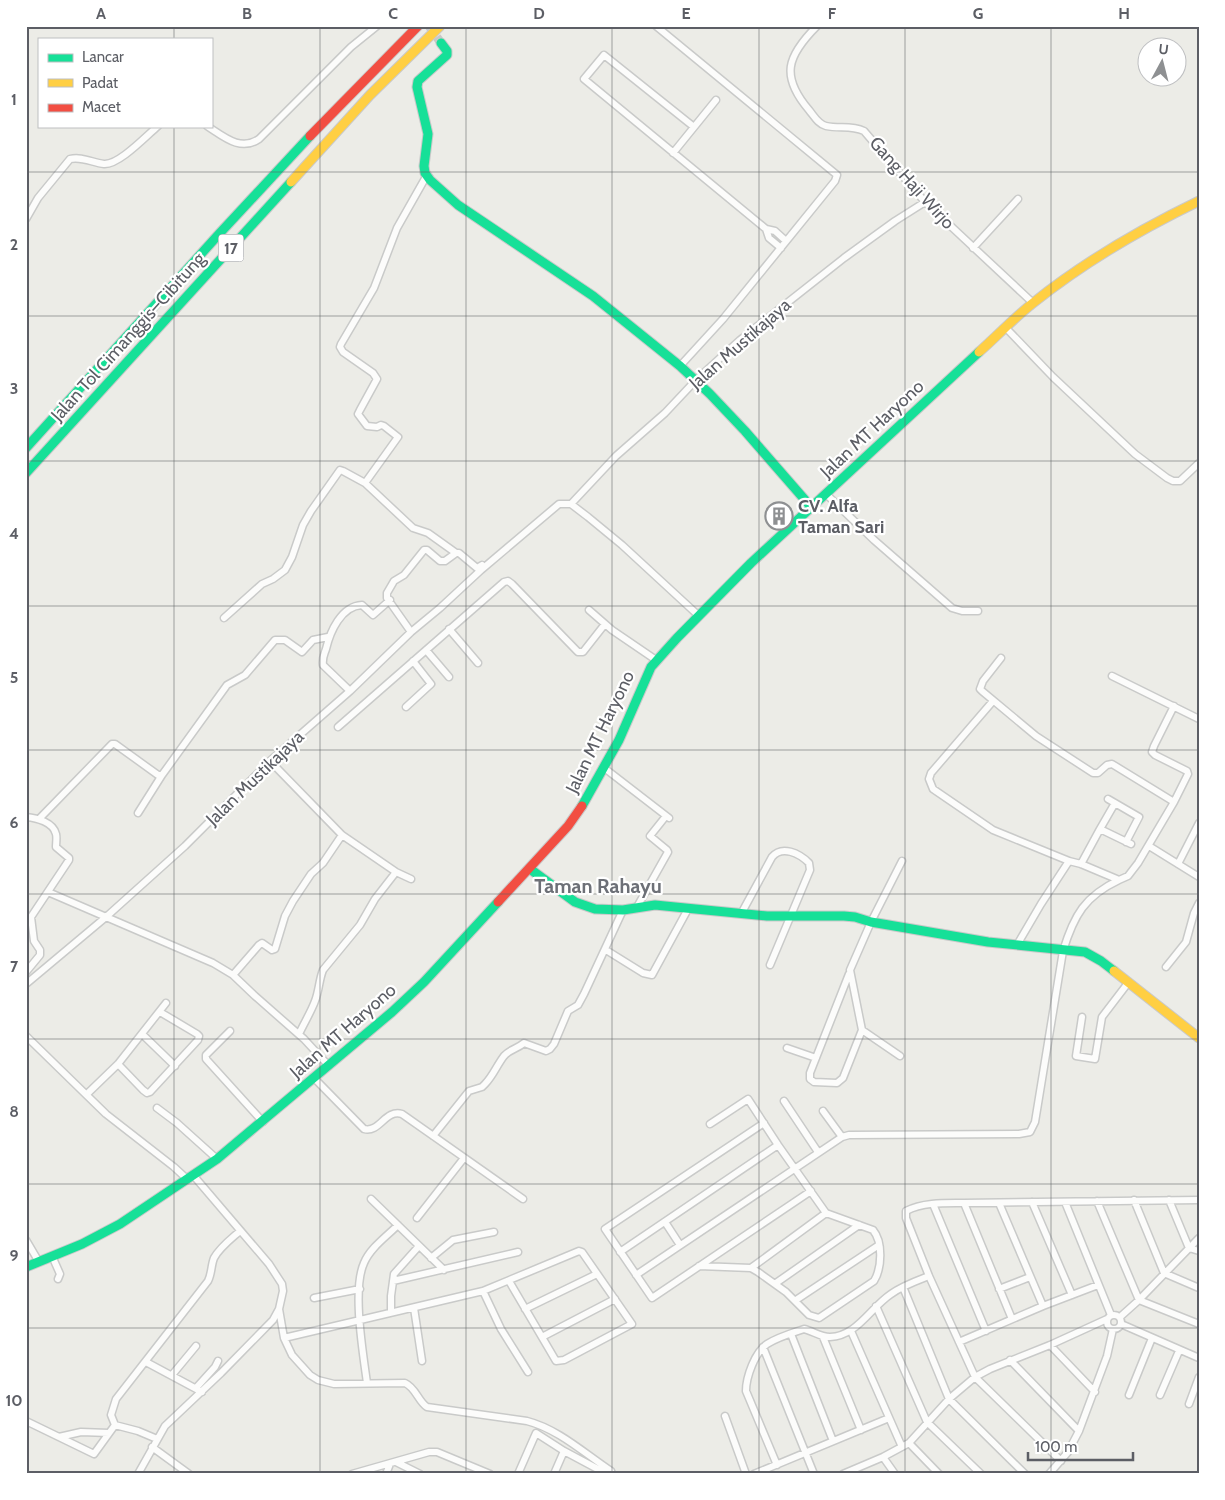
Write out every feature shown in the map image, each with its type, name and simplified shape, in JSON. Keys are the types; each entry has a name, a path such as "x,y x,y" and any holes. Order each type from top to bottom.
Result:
{"main road":[{"name":"Jalan Tol Cimanggis–Cibitung","path":"26,448 296,150 418,26"},
{"name":"Jalan Tol Cimanggis–Cibitung","path":"26,473 370,95 440,26"},
{"path":"441,42 447,51 447,55 418,81 418,96 428,134 424,169 426,175 458,205 592,296 680,366 745,431 812,508"},
{"name":"Jalan MT Haryono","path":"26,1267 82,1244 120,1224 216,1159 329,1066 424,982 530,869 574,818 619,740 651,667 698,616 751,563 1033,303 1082,267 1162,219 1199,200"},
{"path":"530,869 564,895 580,904 595,909 623,910 655,905 790,917 844,916 988,942 1090,954 1199,1038"}],"street":[{"path":"210,128 230,140 244,145 252,144 351,47 377,26"},
{"path":"656,26 836,173 835,181 781,248 723,319 680,366"},
{"name":"Gang Haji Wirjo","path":"817,26 795,50 792,59 791,76 795,92 819,122 825,126 851,127 864,131 925,202 1033,303"},
{"path":"694,126 604,55 584,79 766,229 775,231 786,241"},
{"path":"673,152 716,100"},
{"path":"26,219 38,198 70,159 80,158 106,164 113,162 156,128"},
{"path":"365,484 398,437 384,426 367,426 360,418 358,414 378,379 373,372 343,352 340,347 374,288 397,228 426,175"},
{"path":"973,248 1018,199"},
{"name":"Jalan Mustikajaya","path":"26,984 106,917 185,846 270,762 350,691 411,632 552,509 559,504 567,504 616,456 665,413 725,353 844,258 925,202"},
{"path":"766,229 769,238 781,248"},
{"path":"1006,328 1053,377 1135,454 1166,478 1180,481 1199,463"},
{"path":"224,618 262,584 285,570 292,557 303,525 311,511 338,471 343,470 365,484 414,528 424,530 456,553 459,553 477,568 557,502 567,504 606,530 698,616"},
{"path":"826,494 874,540 952,608 962,611 978,611"},
{"path":"411,632 386,596 389,587 406,572 424,550 427,550 440,561 449,559 456,553"},
{"path":"338,728 506,581 512,584 578,652 583,652 606,624"},
{"path":"350,691 323,665 322,659 326,651 328,638 337,621 355,606 362,605 373,615 390,600"},
{"path":"589,610 656,660"},
{"path":"449,629 478,663"},
{"path":"138,813 162,775 227,685 245,674 274,640 285,640 302,652 313,640 328,638"},
{"path":"426,650 449,677"},
{"path":"1002,658 980,686 982,692 1036,736 1093,773 1098,773 1107,765 1112,764 1174,802"},
{"path":"406,707 431,684 413,661"},
{"path":"1112,676 1199,719"},
{"path":"993,700 931,773 930,784 933,789 993,830 1119,880"},
{"path":"636,1275 842,1137 849,1135 1019,1134 1030,1132 1035,1122 1063,951 1068,935 1082,908 1096,892 1130,875 1174,802 1188,772 1152,752 1174,706"},
{"path":"40,818 112,744 115,744 158,775 162,775"},
{"path":"270,762 342,835 396,872 411,879"},
{"path":"603,767 668,817 650,836 668,852 637,907"},
{"path":"1100,829 1129,843 1139,817 1108,798"},
{"path":"1081,864 1115,803"},
{"path":"26,817 40,818 54,829 57,837 56,847 69,858 31,917 34,941 40,950 40,955 26,972"},
{"path":"1178,864 1199,823"},
{"path":"233,975 258,945 262,943 272,950 275,949 285,916 293,901 312,874 324,863 342,835"},
{"path":"1149,846 1199,877"},
{"path":"741,914 772,857 778,851 784,850 807,860 810,870 770,965"},
{"path":"850,970 862,1030 842,1078 837,1083 814,1082 810,1079 810,1073 850,970 871,922 902,861"},
{"path":"1017,945 1069,861"},
{"path":"298,1034 315,1003 320,977 324,970 360,925 375,899 396,872"},
{"path":"48,892 213,963 233,975 298,1034 329,1066"},
{"path":"1166,967 1186,942 1194,913 1199,903"},
{"path":"606,950 644,973 652,975 688,909"},
{"path":"433,1136 469,1091 482,1087 485,1084 510,1050 518,1048 524,1043 546,1051 552,1047 568,1011 578,1004 584,994 623,910"},
{"path":"1082,1017 1076,1056 1096,1059 1102,1017 1128,983"},
{"path":"87,1094 118,1064 166,1003"},
{"path":"118,1064 147,1093 198,1040 199,1036 160,1012"},
{"path":"230,1030 206,1055 206,1059 263,1122"},
{"path":"862,1030 900,1056"},
{"path":"142,1034 175,1066"},
{"path":"26,1036 106,1114 174,1167 190,1177 269,1264 282,1284 283,1291 278,1309 272,1320 199,1390 165,1426 138,1474"},
{"path":"787,1048 816,1058"},
{"path":"314,1078 364,1128 369,1130 375,1128 388,1115 397,1112 523,1199"},
{"path":"699,1266 751,1268 776,1283 796,1300 809,1315 819,1318 874,1281 880,1266 878,1236 873,1230 826,1214 748,1099 710,1124"},
{"path":"784,1101 818,1152"},
{"path":"157,1108 177,1123 216,1159"},
{"path":"823,1111 842,1137"},
{"path":"764,1123 604,1228 620,1252 652,1298 811,1191"},
{"path":"620,1252 778,1145"},
{"path":"417,1218 464,1158"},
{"path":"371,1199 444,1270"},
{"path":"1134,1200 1164,1273 1199,1288"},
{"path":"1169,1200 1190,1248 1199,1251"},
{"path":"1061,1461 975,1376 929,1276 906,1218 906,1211 933,1204 964,1202 1199,1200"},
{"path":"1097,1201 1139,1300 1199,1324"},
{"path":"964,1202 1012,1319"},
{"path":"1032,1202 1072,1295"},
{"path":"1065,1202 1098,1285 1109,1317 1108,1327 1113,1329 1119,1328 1121,1320 1199,1238"},
{"path":"999,1203 1043,1306"},
{"path":"933,1204 986,1331"},
{"path":"751,1268 826,1214"},
{"path":"665,1222 680,1245"},
{"path":"367,1383 358,1304 361,1270 369,1254 398,1225"},
{"path":"776,1283 858,1225"},
{"path":"115,1425 111,1415 116,1399 208,1281 212,1274 214,1258 240,1231"},
{"path":"431,1258 453,1240 494,1232"},
{"path":"26,1240 39,1262"},
{"path":"796,1300 879,1245"},
{"path":"391,1312 394,1274 418,1246"},
{"path":"284,1338 483,1291 579,1251 582,1252 632,1322 631,1326 564,1360 556,1361 509,1281"},
{"path":"393,1281 518,1252"},
{"path":"52,1256 60,1274 58,1279"},
{"path":"525,1309 597,1274"},
{"path":"777,1464 746,1390 746,1383 752,1363 763,1347 804,1329 823,1337 837,1336 851,1331 891,1294 929,1276"},
{"path":"999,1288 1030,1277"},
{"path":"959,1342 1098,1285"},
{"path":"903,1287 949,1399 1025,1474"},
{"path":"314,1298 360,1289"},
{"path":"483,1291 500,1329 528,1372"},
{"path":"542,1337 615,1300"},
{"path":"876,1306 927,1422 981,1474"},
{"path":"414,1308 422,1361"},
{"path":"278,1309 284,1338 292,1355 310,1375 318,1380 334,1384 405,1383 412,1386 423,1404 428,1408 539,1424 569,1441 611,1471 612,1474"},
{"path":"843,1474 883,1458 905,1445 949,1399 975,1376 1050,1345 1115,1314 1121,1320 1152,1338 1199,1358"},
{"path":"1049,1474 1068,1452 1079,1431 1107,1356 1113,1329"},
{"path":"851,1331 890,1418 905,1445 939,1474"},
{"path":"791,1334 833,1440"},
{"path":"823,1337 862,1430"},
{"path":"1129,1395 1152,1338"},
{"path":"1050,1345 1095,1392"},
{"path":"172,1375 196,1346"},
{"path":"763,1347 814,1474"},
{"path":"1160,1395 1179,1351"},
{"path":"1010,1360 1079,1431"},
{"path":"199,1390 216,1367 218,1361"},
{"path":"146,1362 199,1390"},
{"path":"1190,1404 1199,1377"},
{"path":"725,1416 746,1474"},
{"path":"754,1474 890,1418"},
{"path":"26,1421 94,1454 115,1425"},
{"path":"115,1425 138,1431 157,1439"},
{"path":"59,1437 81,1432 108,1433"},
{"path":"518,1474 536,1432 564,1451 607,1474"},
{"path":"152,1447 189,1474"},
{"path":"554,1474 564,1451"},
{"path":"352,1474 419,1454 437,1452 490,1474"},
{"path":"883,1458 895,1474"},
{"path":"386,1474 393,1463"},
{"path":"393,1463 420,1474"}],"tunnel":[{"path":"429,26 441,43"}],"traffic: fast":[{"path":"441,43 447,51 447,55 418,81 417,87 428,134 424,166 425,173 430,180 458,205 593,296 680,366 745,431 812,508"},
{"path":"26,448 310,136"},
{"path":"26,473 291,182"},
{"path":"582,806 619,740 651,667 751,563 979,352"},
{"path":"530,869 575,902 595,909 623,910 655,905 767,916 855,917 871,922 988,942 1085,952 1114,971"},
{"path":"26,1267 82,1244 120,1224 217,1159 392,1012 424,982 498,902"}],"traffic: slow":[{"path":"291,182 370,95 440,26"},
{"path":"979,352 1026,309 1072,274 1134,235 1199,201"},
{"path":"1114,971 1199,1038"}],"traffic: jam":[{"path":"310,136 418,26"},
{"path":"498,902 568,826 582,806"}],"place":[{"name":"CV. Alfa Taman Sari","path":"779,516"}],"district":[{"name":"Taman Rahayu","path":"598,886"}]}
